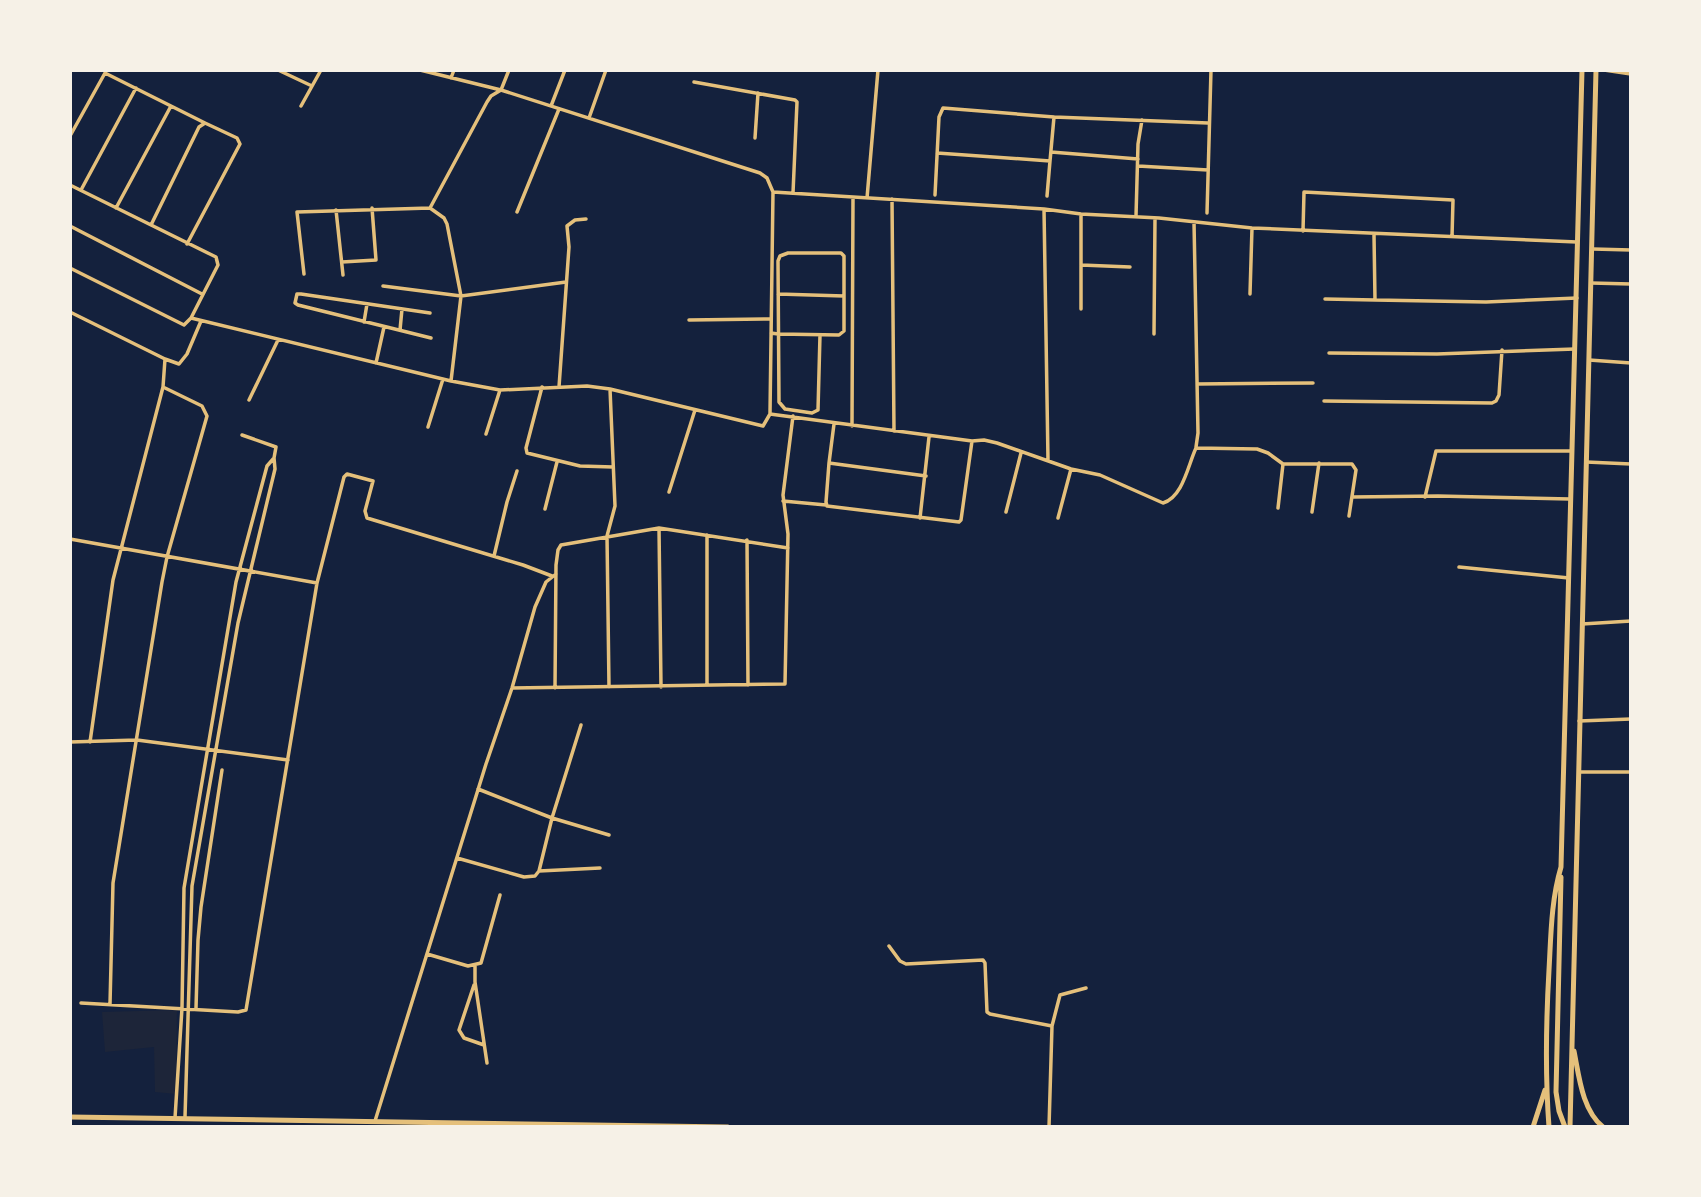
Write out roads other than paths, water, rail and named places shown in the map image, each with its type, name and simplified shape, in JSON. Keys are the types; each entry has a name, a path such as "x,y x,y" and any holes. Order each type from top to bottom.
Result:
{"main road":[{"path":"1568,1127 1559,1111 1556,1092 1582,70"},
{"path":"1568,1127 1596,70"},
{"path":"1569,580 1583,581"},
{"path":"1549,1127 1546,1085 1552,912 1561,867"},
{"path":"1572,1042 1582,1091 1590,1109 1603,1127"},
{"path":"1533,1127 1546,1085"},
{"path":"70,1117 728,1127"}],"street":[{"path":"278,70 312,86"},
{"path":"301,106 321,70"},
{"path":"191,317 451,381 500,390 587,386 610,389 761,426 770,414 773,192 767,178 760,173 501,90 420,70"},
{"path":"451,79 454,70"},
{"path":"430,208 487,102 501,90 509,70"},
{"path":"551,106 565,70"},
{"path":"589,118 606,70"},
{"path":"867,198 878,70"},
{"path":"1207,213 1212,70"},
{"path":"1604,70 1631,74"},
{"path":"70,136 105,74 237,138 240,144 187,244"},
{"path":"694,82 795,100 799,104 793,193"},
{"path":"81,190 136,88"},
{"path":"755,138 758,93"},
{"path":"116,208 171,106"},
{"path":"935,195 939,117 943,108 1054,117 1209,123"},
{"path":"517,212 559,109"},
{"path":"1047,196 1054,117"},
{"path":"1136,216 1142,120"},
{"path":"151,225 200,127 205,123"},
{"path":"1051,152 1138,159"},
{"path":"937,153 1049,161"},
{"path":"1138,166 1208,170"},
{"path":"70,185 218,260 218,265 191,317 184,325 70,268"},
{"path":"773,192 1044,208 1082,214 1136,216 1252,228 1577,242"},
{"path":"1303,231 1304,192 1333,193 1453,200 1452,237"},
{"path":"852,426 853,198"},
{"path":"892,199 894,431"},
{"path":"342,262 376,260 372,208"},
{"path":"304,274 297,212 430,208 444,218 461,296 451,381"},
{"path":"1044,208 1048,460"},
{"path":"336,210 343,275"},
{"path":"1081,309 1082,214"},
{"path":"1154,334 1155,218"},
{"path":"559,387 569,247 567,226 575,220 586,219"},
{"path":"770,414 929,437 989,441 1071,469 1100,475 1160,502 1168,502 1180,489 1196,448 1198,433 1194,222"},
{"path":"70,226 202,294"},
{"path":"1250,295 1252,228"},
{"path":"1374,235 1375,300"},
{"path":"1591,249 1631,250"},
{"path":"771,333 778,334 839,335 844,331 844,256 841,253 783,254 778,261 778,334 780,405 785,409 814,413 818,410 820,335"},
{"path":"1081,265 1130,267"},
{"path":"383,286 461,296 566,282"},
{"path":"1591,283 1631,284"},
{"path":"430,313 301,294 297,294 295,298 298,305 431,338"},
{"path":"778,294 844,296"},
{"path":"1325,299 1486,302 1577,298"},
{"path":"364,322 367,304"},
{"path":"400,330 402,309"},
{"path":"70,312 179,364 187,354 201,321"},
{"path":"689,320 771,318"},
{"path":"376,363 384,327"},
{"path":"249,400 278,340"},
{"path":"1329,352 1437,354 1575,349"},
{"path":"1324,401 1492,403 1499,395 1502,350"},
{"path":"90,742 113,580 163,387 165,359"},
{"path":"1589,360 1631,363"},
{"path":"428,427 443,379"},
{"path":"1198,384 1312,383"},
{"path":"110,1004 113,883 167,557 207,416 202,406 163,387"},
{"path":"542,387 526,451 557,462 612,467"},
{"path":"609,687 607,536 614,506 610,389"},
{"path":"486,434 500,390"},
{"path":"669,492 695,410"},
{"path":"512,688 786,683 788,548 783,501 793,416"},
{"path":"826,505 834,424"},
{"path":"176,1118 186,932 202,817 238,623 275,469 276,447 242,435"},
{"path":"920,518 929,437"},
{"path":"783,501 954,523 961,520 972,441"},
{"path":"1196,448 1257,449 1283,464 1349,463 1355,466 1349,516"},
{"path":"1425,496 1436,451 1572,451"},
{"path":"1006,512 1021,453"},
{"path":"185,1117 187,1008 184,888 239,568 267,466 274,458"},
{"path":"545,509 557,462"},
{"path":"1586,462 1631,464"},
{"path":"829,463 926,476"},
{"path":"1312,512 1320,463"},
{"path":"1278,508 1283,464"},
{"path":"1058,518 1071,469"},
{"path":"494,556 517,471"},
{"path":"81,1003 237,1012 246,1010 317,583 347,474 373,481 365,511 367,518 554,575"},
{"path":"1352,497 1571,499"},
{"path":"251,522 260,526"},
{"path":"555,688 554,575 561,545 659,528 788,548"},
{"path":"659,528 661,687"},
{"path":"707,685 708,535"},
{"path":"70,539 317,583"},
{"path":"747,541 748,685"},
{"path":"1459,567 1569,580"},
{"path":"375,1121 512,688 535,607 554,575"},
{"path":"1582,624 1631,621"},
{"path":"220,678 229,680"},
{"path":"1579,721 1631,719"},
{"path":"457,858 524,877 535,876 540,871 552,818 581,725"},
{"path":"70,742 137,740 288,760"},
{"path":"197,1009 198,932 222,770"},
{"path":"1577,772 1631,772"},
{"path":"478,789 552,818 609,835"},
{"path":"202,817 214,819"},
{"path":"540,871 600,868"},
{"path":"192,886 203,888"},
{"path":"427,954 468,966 481,963 500,895"},
{"path":"186,932 198,932"},
{"path":"889,946 900,961 906,964 983,960 987,1012 1052,1026"},
{"path":"475,966 487,1063"},
{"path":"475,982 459,1031 464,1038 484,1045"},
{"path":"1049,1127 1052,1026 1060,995 1086,988"}]}
